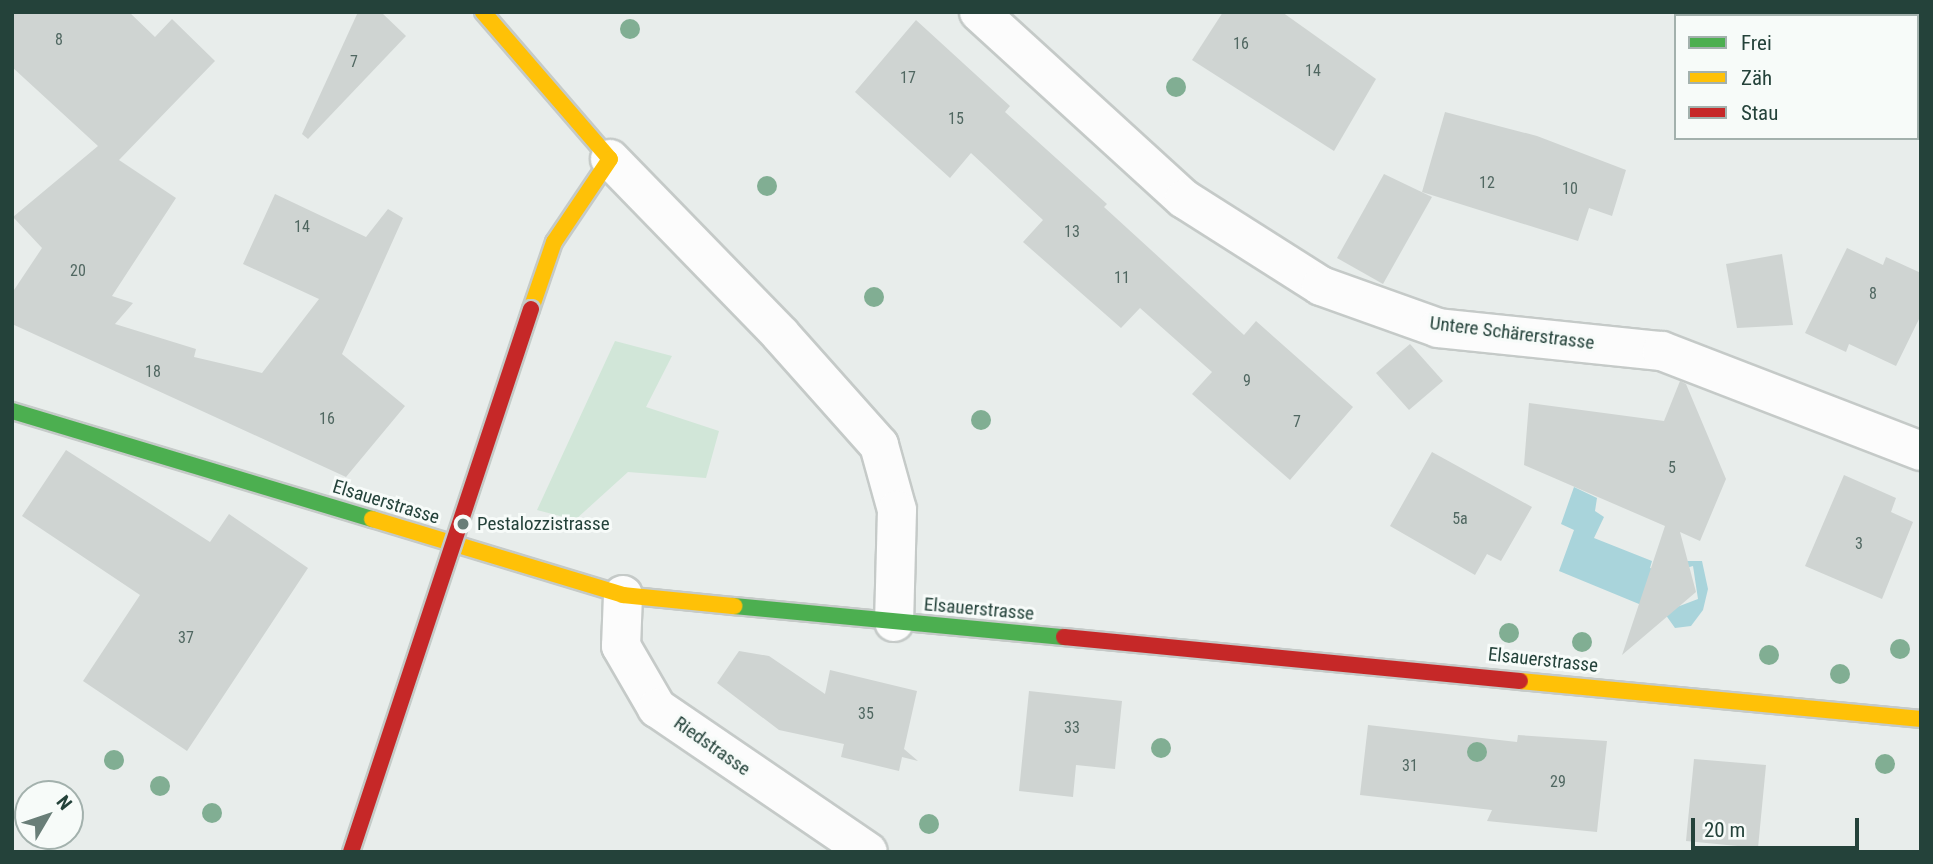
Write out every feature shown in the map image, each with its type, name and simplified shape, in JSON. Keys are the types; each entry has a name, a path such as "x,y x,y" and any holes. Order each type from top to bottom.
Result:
{"street":[{"path":"483,12 610,159 798,353 879,445 897,510 894,622"},
{"name":"Untere Schärerstrasse","path":"979,12 1184,199 1321,286 1438,328 1662,351 1921,450"},
{"path":"351,852 554,242 610,159"},
{"name":"Elsauerstrasse","path":"12,411 57,420 623,595 1921,719"},
{"name":"Riedstrasse","path":"623,595 621,646 657,708 868,852"}],"green space":[{"path":"615,341 672,356 646,407 719,431 706,478 628,472 575,520 537,510"}],"water":[{"path":"1574,487 1597,498 1595,511 1604,517 1594,538 1652,561 1650,568 1660,571 1677,561 1702,561 1708,589 1703,610 1691,626 1675,628 1658,604 1639,604 1559,571 1574,530 1561,524","holes":["1693,566 1698,599 1677,607 1686,568"]}],"building":[{"path":"12,12 129,12 155,37 172,19 215,61 119,160 176,198 112,296 133,303 115,324 196,349 194,357 262,373 319,299 243,264 275,194 366,237 388,209 403,218 342,354 405,406 346,477 12,324 12,293 42,248 13,217 98,146 12,67"},
{"path":"358,12 381,12 406,36 308,139 302,134"},
{"path":"1223,12 1282,12 1376,79 1334,151 1192,60"},
{"path":"916,20 1010,106 1005,112 1107,204 1104,207 1244,335 1256,321 1353,407 1290,480 1192,394 1212,372 1140,308 1121,328 1023,242 1043,220 971,153 950,178 855,92"},
{"path":"1445,112 1537,136 1626,170 1612,216 1589,208 1578,241 1422,192"},
{"path":"1384,174 1432,197 1383,284 1337,258"},
{"path":"1847,248 1883,265 1886,257 1921,273 1921,315 1896,366 1849,344 1846,352 1805,333"},
{"path":"1782,254 1793,325 1737,328 1726,264"},
{"path":"1410,344 1443,381 1409,410 1376,373"},
{"path":"1680,381 1686,384 1726,479 1700,541 1680,532 1696,592 1622,655 1665,526 1524,465 1529,403 1664,421"},
{"path":"66,450 210,542 229,514 308,568 187,751 83,681 140,595 22,516"},
{"path":"1432,452 1532,507 1501,561 1487,554 1475,575 1390,526"},
{"path":"1844,475 1896,498 1891,512 1913,522 1882,599 1805,566"},
{"path":"739,651 769,656 825,694 830,670 917,691 904,749 918,761 902,757 899,771 841,757 844,744 779,730 717,683"},
{"path":"1029,691 1122,701 1115,769 1076,765 1073,797 1019,791"},
{"path":"1368,725 1517,742 1518,735 1607,741 1597,832 1487,821 1492,810 1360,795"},
{"path":"1694,759 1766,765 1758,848 1686,841"}],"traffic: fast":[{"path":"12,411 372,519"},
{"path":"734,606 1064,637"}],"traffic: slow":[{"path":"483,12 610,159 554,242 531,309"},
{"path":"372,519 623,595 734,606"},
{"path":"1520,681 1921,719"}],"traffic: jam":[{"path":"351,852 531,309"},
{"path":"1064,637 1520,681"}],"place":[{"name":"Pestalozzistrasse","path":"463,524"}]}
